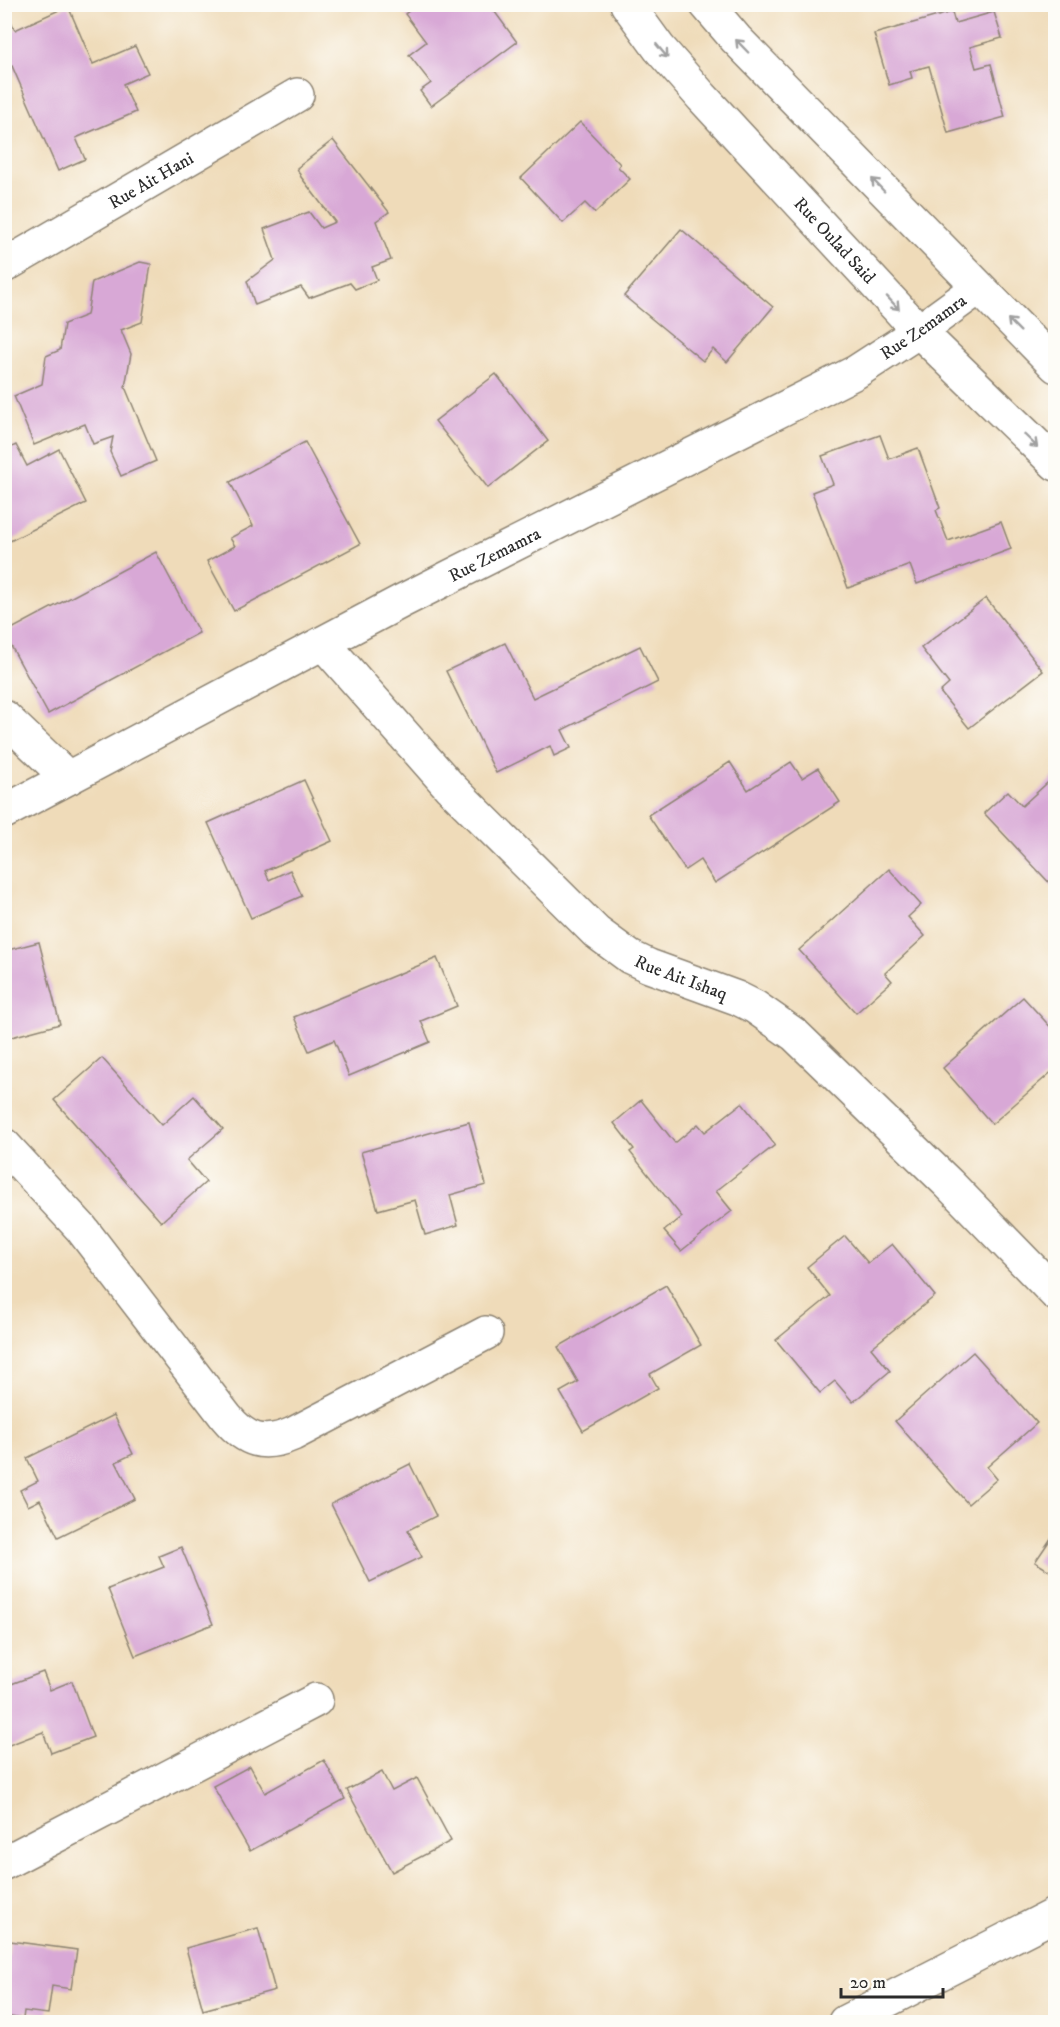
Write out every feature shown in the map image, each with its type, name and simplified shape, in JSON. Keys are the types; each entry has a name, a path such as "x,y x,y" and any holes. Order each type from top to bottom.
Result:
{"street":[{"name":"Rue Oulad Said","path":"627,4 659,48 702,97 919,331 1056,464"},
{"path":"706,4 736,39 1056,366"},
{"name":"Rue Ait Hani","path":"4,266 297,95"},
{"name":"Rue Zemamra","path":"4,812 522,539 856,372 919,331 978,288"},
{"name":"Rue Ait Ishaq","path":"323,643 450,787 596,932 630,957 737,998 755,1007 795,1035 949,1184 1056,1294"},
{"path":"4,717 68,778"},
{"path":"4,1145 81,1228 226,1417 248,1438 264,1442 286,1437 486,1333"},
{"path":"4,1863 316,1700"},
{"path":"845,2022 1056,1914"}],"building":[{"path":"418,4 489,4 517,42 431,106 420,91 431,83 409,55 426,42 405,14"},
{"path":"4,6 15,30 68,6 93,64 135,46 148,73 123,84 136,112 76,138 85,159 58,171 12,66 4,69"},
{"path":"952,12 955,23 994,12 1002,38 970,47 976,68 991,64 1005,117 948,133 929,66 910,71 912,78 889,85 874,34"},
{"path":"580,122 620,164 618,167 630,179 595,213 585,203 563,223 521,178"},
{"path":"333,140 389,212 376,221 391,260 372,267 377,280 355,289 350,283 309,298 301,287 255,305 247,281 275,260 264,229 309,212 321,228 335,222 301,177 297,168"},
{"path":"681,229 773,307 727,362 713,349 703,361 624,296"},
{"path":"140,262 151,264 142,322 121,330 131,354 125,387 156,461 121,476 110,452 113,437 93,444 85,424 34,445 14,396 42,384 46,356 60,350 64,324 87,315 92,282"},
{"path":"496,374 548,441 488,488 435,421"},
{"path":"880,435 889,459 918,448 940,508 936,510 948,541 1001,522 1011,549 917,584 910,565 848,588 812,492 833,484 822,456"},
{"path":"305,442 360,544 234,611 207,561 235,546 230,538 253,526 230,482"},
{"path":"16,445 27,466 59,449 86,503 4,544 4,451"},
{"path":"156,552 199,633 48,714 4,633"},
{"path":"986,598 1043,671 969,728 940,692 949,684 921,648"},
{"path":"505,643 533,698 640,646 658,682 562,730 571,748 554,756 550,746 496,773 446,671"},
{"path":"730,762 748,790 791,762 802,778 818,768 840,802 715,883 700,860 685,870 648,815"},
{"path":"1056,775 1056,890 984,813 1008,791 1022,806"},
{"path":"304,780 332,841 265,871 269,880 290,870 302,896 251,918 208,823"},
{"path":"889,869 921,905 908,917 925,936 885,973 892,981 856,1013 799,950"},
{"path":"39,942 60,1024 4,1039 4,951"},
{"path":"437,958 457,1006 421,1021 430,1042 349,1076 334,1040 309,1051 294,1017"},
{"path":"1023,997 1056,1033 1056,1068 992,1124 943,1068"},
{"path":"102,1058 162,1125 194,1096 223,1129 187,1160 206,1182 161,1222 54,1100"},
{"path":"641,1100 675,1143 698,1124 705,1132 742,1103 775,1145 716,1191 732,1211 681,1251 664,1231 682,1217 630,1152 634,1149 614,1123"},
{"path":"469,1122 486,1185 450,1195 458,1225 425,1235 415,1200 378,1210 361,1152"},
{"path":"845,1236 868,1263 892,1244 935,1296 871,1348 890,1371 853,1402 835,1381 820,1393 776,1340 830,1296 807,1267"},
{"path":"666,1285 701,1345 650,1374 658,1388 583,1431 560,1392 578,1382 558,1347"},
{"path":"973,1352 1037,1423 987,1467 997,1479 968,1504 895,1421"},
{"path":"114,1415 133,1454 116,1462 135,1499 58,1537 40,1500 28,1506 20,1490 38,1481 27,1458"},
{"path":"410,1464 436,1516 408,1530 422,1557 370,1582 331,1504"},
{"path":"1056,1531 1056,1575 1035,1562"},
{"path":"181,1547 213,1624 135,1656 108,1589 164,1567 159,1556"},
{"path":"43,1672 50,1690 72,1681 93,1737 51,1753 43,1732 4,1747 4,1682 6,1686"},
{"path":"324,1760 345,1799 250,1851 213,1786 250,1766 265,1793"},
{"path":"382,1772 392,1791 417,1778 451,1841 392,1872 347,1790"},
{"path":"258,1928 275,1990 203,2010 186,1948"},
{"path":"10,1941 77,1950 71,1989 52,1986 48,2014 24,2011 23,2019 4,2016 4,1957 8,1958"}]}
